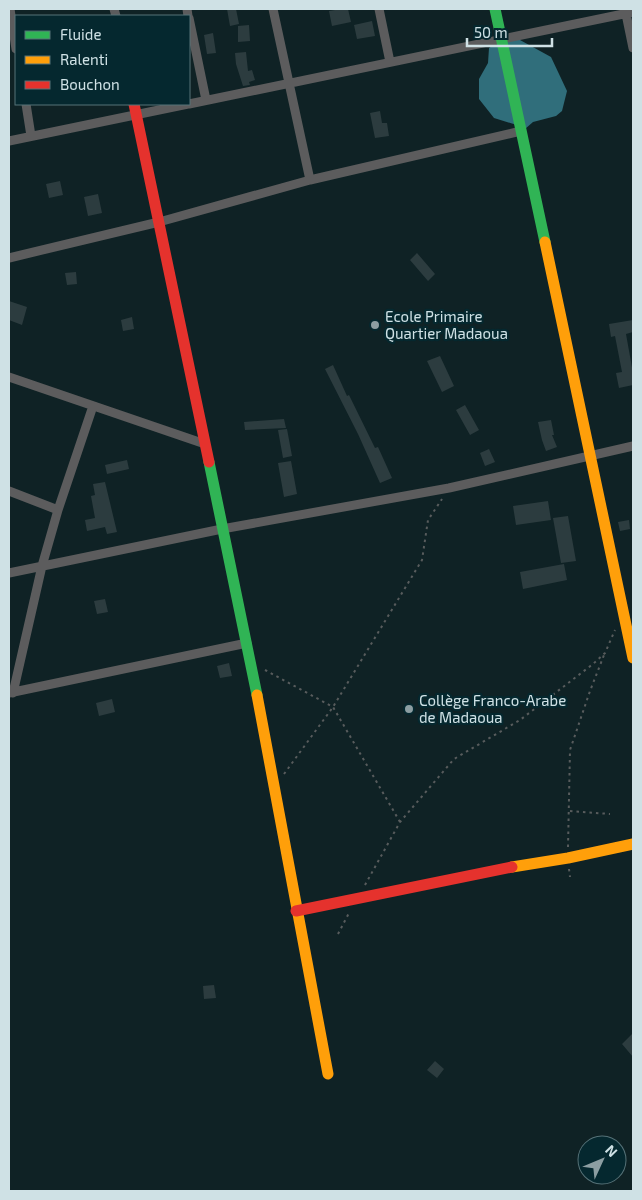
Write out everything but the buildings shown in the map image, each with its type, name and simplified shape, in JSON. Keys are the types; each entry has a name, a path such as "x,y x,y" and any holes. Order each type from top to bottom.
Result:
{"street":[{"path":"10,9 15,44"},
{"path":"273,9 310,180"},
{"path":"379,9 390,62"},
{"path":"495,9 633,658"},
{"path":"190,104 628,11 633,48"},
{"path":"190,22 206,100"},
{"path":"26,105 31,136"},
{"path":"9,141 135,109 177,105"},
{"path":"135,109 247,643 328,1074"},
{"path":"9,258 159,222 310,180 521,131"},
{"path":"9,377 205,444"},
{"path":"93,406 58,510 42,566 11,693 247,643"},
{"path":"9,572 222,529 449,488 633,446"},
{"path":"9,491 58,510"},
{"path":"296,911 633,844"}],"path":[{"path":"274,787 333,707 422,560 428,520 449,488"},
{"path":"570,877 568,858 570,750 605,652 624,612"},
{"path":"338,934 400,822 454,759 520,720 593,664 605,652"},
{"path":"251,663 333,707 400,822"},
{"path":"570,811 610,814"}],"water":[{"path":"502,40 520,40 551,57 567,91 562,111 556,116 533,122 525,129 494,118 479,99 479,79 488,63 489,48"}],"traffic: fast":[{"path":"495,9 545,242"},
{"path":"209,462 257,695"}],"traffic: slow":[{"path":"545,242 633,658"},
{"path":"257,695 328,1074"},
{"path":"512,867 568,858 633,844"}],"traffic: jam":[{"path":"134,105 209,462"},
{"path":"296,911 512,867"}],"place":[{"name":"Ecole Primaire Quartier Madaoua","path":"375,325"},
{"name":"Collège Franco-Arabe de Madaoua","path":"409,709"}]}
